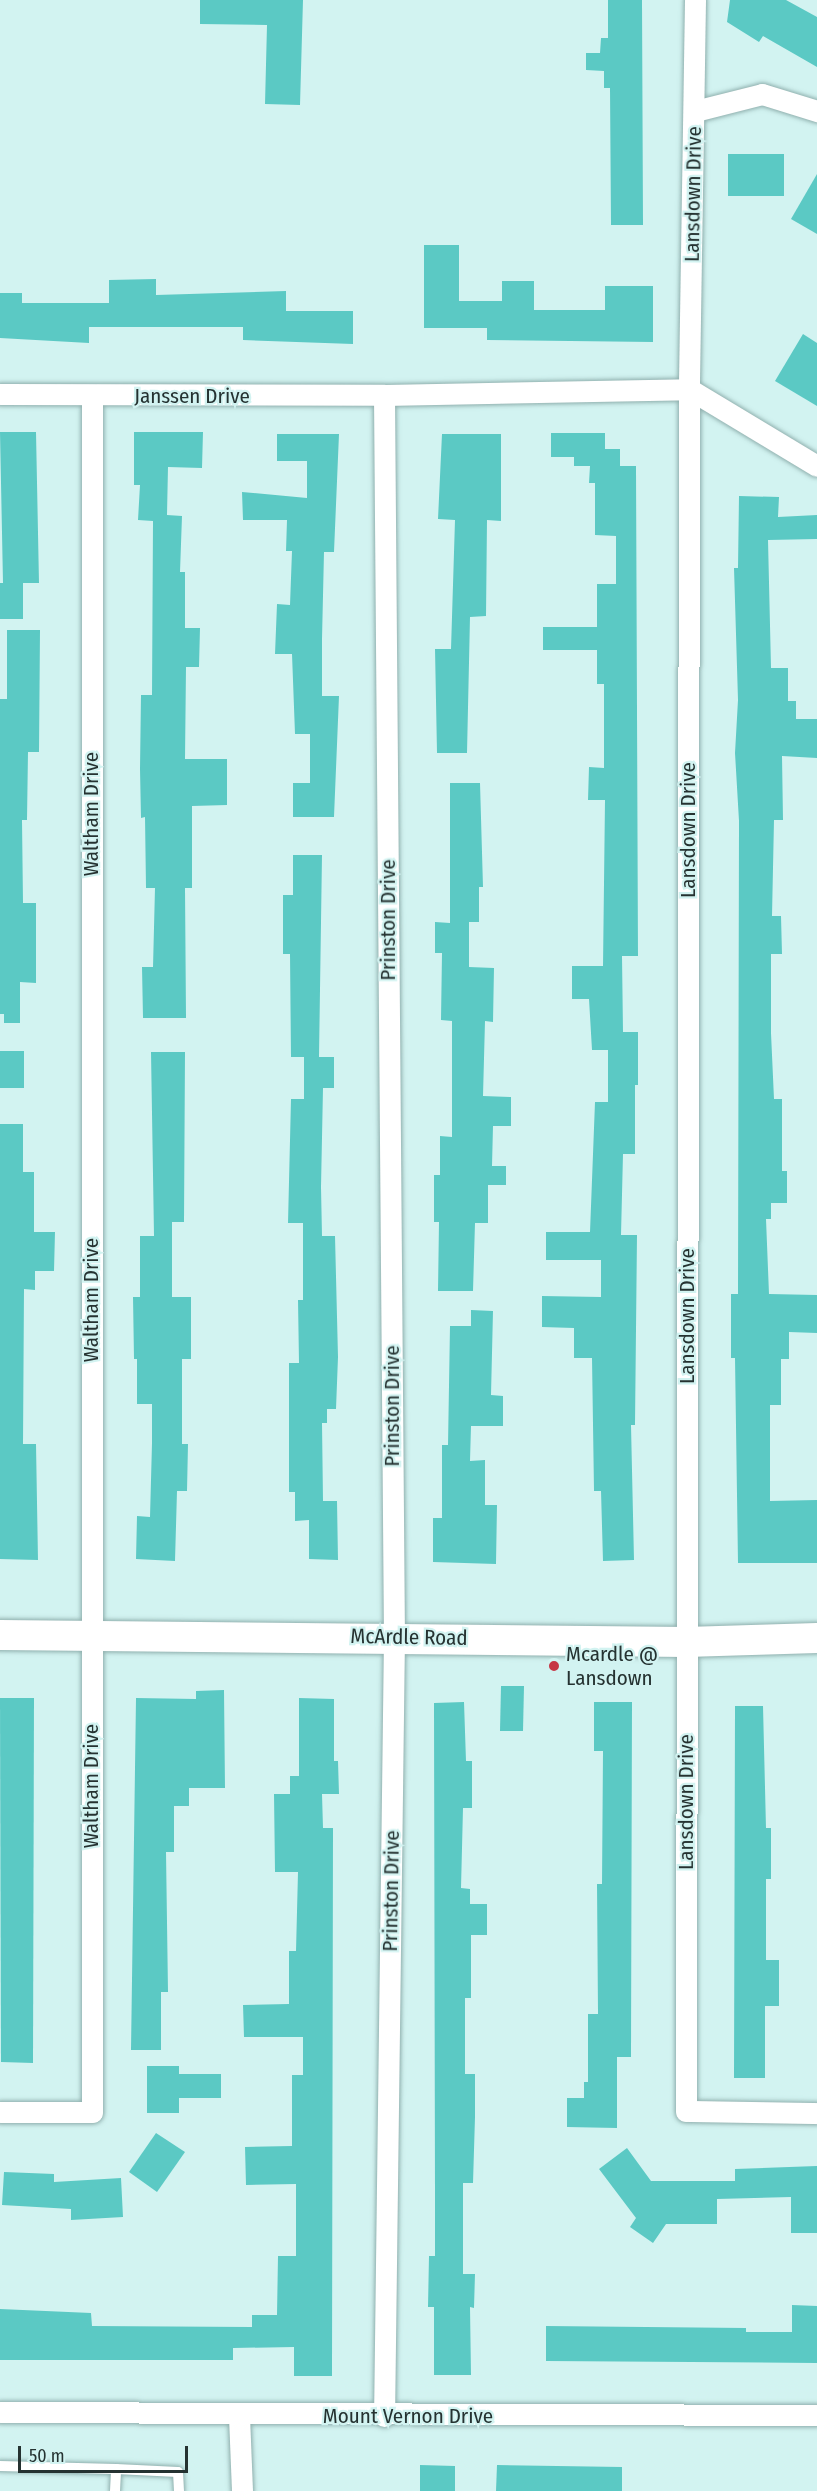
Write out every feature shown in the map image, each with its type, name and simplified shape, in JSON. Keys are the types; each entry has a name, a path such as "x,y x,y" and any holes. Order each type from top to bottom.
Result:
{"main road":[{"name":"McArdle Road","path":"0,1635 394,1636 686,1642 817,1638"}],"street":[{"name":"Lansdown Drive","path":"695,0 689,389 686,2111 817,2113"},
{"path":"695,111 762,94 817,111"},
{"path":"384,395 689,389 817,466"},
{"name":"Janssen Drive","path":"0,394 384,395"},
{"name":"Prinston Drive","path":"384,395 394,1636 384,2416"},
{"name":"Waltham Drive","path":"0,2112 92,2112 92,396"},
{"name":"Mount Vernon Drive","path":"0,2412 240,2416 817,2415"},
{"path":"240,2416 242,2491"}],"lane":[{"path":"0,2466 178,2472 179,2491"},
{"path":"115,2491 116,2469"}],"building":[{"path":"200,0 303,0 300,105 265,104 267,25 200,24"},
{"path":"608,0 642,0 643,225 611,225 610,88 604,88 604,71 586,70 586,53 600,53 601,38 608,38"},
{"path":"730,0 786,0 817,17 817,67 763,36 759,42 727,22"},
{"path":"728,154 784,154 784,196 728,196"},
{"path":"817,174 817,234 791,219"},
{"path":"424,245 459,245 459,301 502,301 502,281 534,281 534,310 605,310 605,286 653,286 653,342 487,340 487,328 424,328"},
{"path":"156,279 156,295 286,291 286,311 353,311 353,344 243,340 243,327 89,327 89,343 0,338 0,293 22,293 22,303 109,303 109,280"},
{"path":"803,334 817,343 817,406 775,381"},
{"path":"0,432 36,432 39,583 23,583 23,619 0,619 0,583 3,583"},
{"path":"134,432 203,432 202,468 168,467 167,515 182,516 180,572 185,572 185,628 200,628 199,667 186,667 185,759 227,759 227,805 192,806 192,888 185,888 186,1018 143,1018 142,967 153,967 155,888 146,888 145,817 141,818 140,769 141,695 152,695 153,521 138,520 140,485 134,485"},
{"path":"551,433 605,433 605,449 620,449 620,466 636,466 638,956 622,956 623,1032 638,1032 638,1085 635,1085 635,1154 623,1154 621,1235 637,1235 635,1425 631,1425 634,1560 603,1561 601,1491 594,1491 592,1358 574,1358 574,1328 542,1327 542,1296 601,1297 601,1260 546,1260 546,1232 590,1232 595,1102 608,1102 608,1050 592,1050 589,999 572,999 572,966 603,966 605,800 588,800 589,767 604,768 604,684 597,684 597,650 543,650 543,627 597,627 597,584 616,584 616,536 595,535 595,483 589,483 590,466 574,466 574,457 551,457"},
{"path":"277,434 339,434 334,552 324,552 322,639 322,696 339,696 334,817 293,817 293,783 310,783 310,734 295,734 292,654 275,654 277,604 290,605 292,551 286,551 287,520 243,520 242,492 307,498 307,461 277,461"},
{"path":"442,434 501,434 501,521 487,520 486,616 470,617 467,753 437,753 435,649 451,649 455,520 438,519"},
{"path":"739,496 779,497 778,517 817,515 817,539 768,540 771,668 788,668 788,701 796,701 796,719 817,719 817,758 782,756 783,820 774,820 772,916 781,916 782,954 771,954 771,1033 774,1099 782,1099 782,1171 787,1171 787,1203 771,1203 771,1219 766,1219 769,1294 817,1295 817,1333 789,1332 789,1359 781,1359 781,1405 770,1405 770,1501 817,1500 817,1563 738,1563 735,1358 731,1358 731,1294 738,1294 739,821 735,753 738,700 734,568 738,568"},
{"path":"7,630 40,630 39,752 28,752 27,820 22,820 23,903 36,903 36,983 20,982 20,1023 4,1023 4,1014 0,1014 0,699 7,699"},
{"path":"450,783 480,783 483,887 479,887 479,922 469,922 469,967 494,968 493,1022 485,1021 483,1096 511,1097 511,1126 493,1126 492,1166 506,1166 506,1185 488,1185 488,1223 475,1223 473,1291 438,1291 439,1222 434,1222 434,1175 440,1175 440,1136 452,1137 452,1021 441,1020 442,953 435,953 435,922 450,923"},
{"path":"293,855 322,855 319,1057 291,1057 290,954 283,954 283,895 293,895"},
{"path":"0,1051 24,1051 24,1088 0,1088"},
{"path":"151,1052 185,1052 184,1222 172,1222 172,1297 191,1297 191,1359 182,1359 182,1444 188,1444 187,1491 177,1491 175,1561 136,1559 137,1516 150,1517 152,1404 137,1404 133,1297 140,1297 140,1236 154,1236"},
{"path":"304,1057 334,1057 334,1088 323,1088 321,1187 322,1236 335,1236 338,1357 336,1409 327,1409 327,1423 322,1423 323,1501 337,1501 338,1560 309,1559 309,1520 295,1521 295,1492 289,1492 289,1363 299,1363 298,1300 303,1300 303,1223 288,1223 291,1099 304,1099"},
{"path":"0,1124 23,1124 23,1172 34,1172 34,1232 55,1232 54,1271 35,1271 35,1290 24,1289 23,1444 36,1444 38,1560 0,1559"},
{"path":"471,1310 493,1311 491,1395 503,1396 503,1426 471,1426 470,1461 485,1460 485,1505 497,1505 496,1564 433,1562 433,1518 442,1518 442,1445 448,1445 450,1326 471,1326"},
{"path":"501,1686 524,1686 523,1731 500,1731"},
{"path":"224,1690 225,1788 189,1788 189,1806 174,1806 174,1852 166,1852 168,1992 161,1992 161,2050 131,2050 136,1698 196,1699 196,1691"},
{"path":"0,1698 34,1698 33,2063 1,2062"},
{"path":"299,1698 334,1699 334,1761 338,1761 339,1794 322,1794 323,1828 333,1828 332,2376 294,2376 294,2347 233,2348 233,2360 0,2360 0,2309 91,2313 92,2326 252,2327 252,2315 277,2315 278,2256 296,2256 296,2184 246,2185 245,2147 292,2146 292,2075 303,2075 303,2037 244,2037 243,2005 289,2004 289,1951 296,1951 298,1872 275,1872 274,1794 290,1794 290,1776 299,1776"},
{"path":"464,1702 466,1761 472,1761 472,1808 463,1808 461,1888 470,1889 470,1904 487,1904 487,1935 471,1935 471,1998 465,1998 465,2074 475,2074 475,2117 473,2183 463,2183 463,2274 475,2274 474,2308 470,2307 471,2375 434,2375 434,2307 428,2307 429,2256 435,2256 434,1703"},
{"path":"594,1702 632,1702 631,2057 617,2057 617,2128 567,2127 567,2098 584,2098 584,2082 588,2082 588,2014 598,2014 597,1884 602,1884 603,1751 594,1751"},
{"path":"735,1706 763,1706 766,1828 771,1828 771,1879 766,1879 766,1960 779,1960 779,2006 765,2006 765,2078 734,2078"},
{"path":"147,2066 179,2066 179,2074 221,2074 221,2098 179,2098 179,2113 147,2113"},
{"path":"156,2133 185,2152 157,2192 129,2172"},
{"path":"627,2148 651,2181 735,2181 735,2169 817,2166 817,2233 791,2233 791,2197 717,2199 717,2224 666,2224 653,2243 630,2227 636,2218 599,2169"},
{"path":"4,2172 54,2174 54,2182 121,2178 123,2217 71,2220 71,2209 2,2205"},
{"path":"792,2305 817,2306 817,2363 546,2361 546,2326 746,2328 746,2332 792,2332"},
{"path":"420,2465 455,2466 455,2491 420,2491"},
{"path":"497,2465 622,2467 622,2491 496,2491"}],"place":[{"name":"Mcardle @ Lansdown","path":"554,1666"}]}
